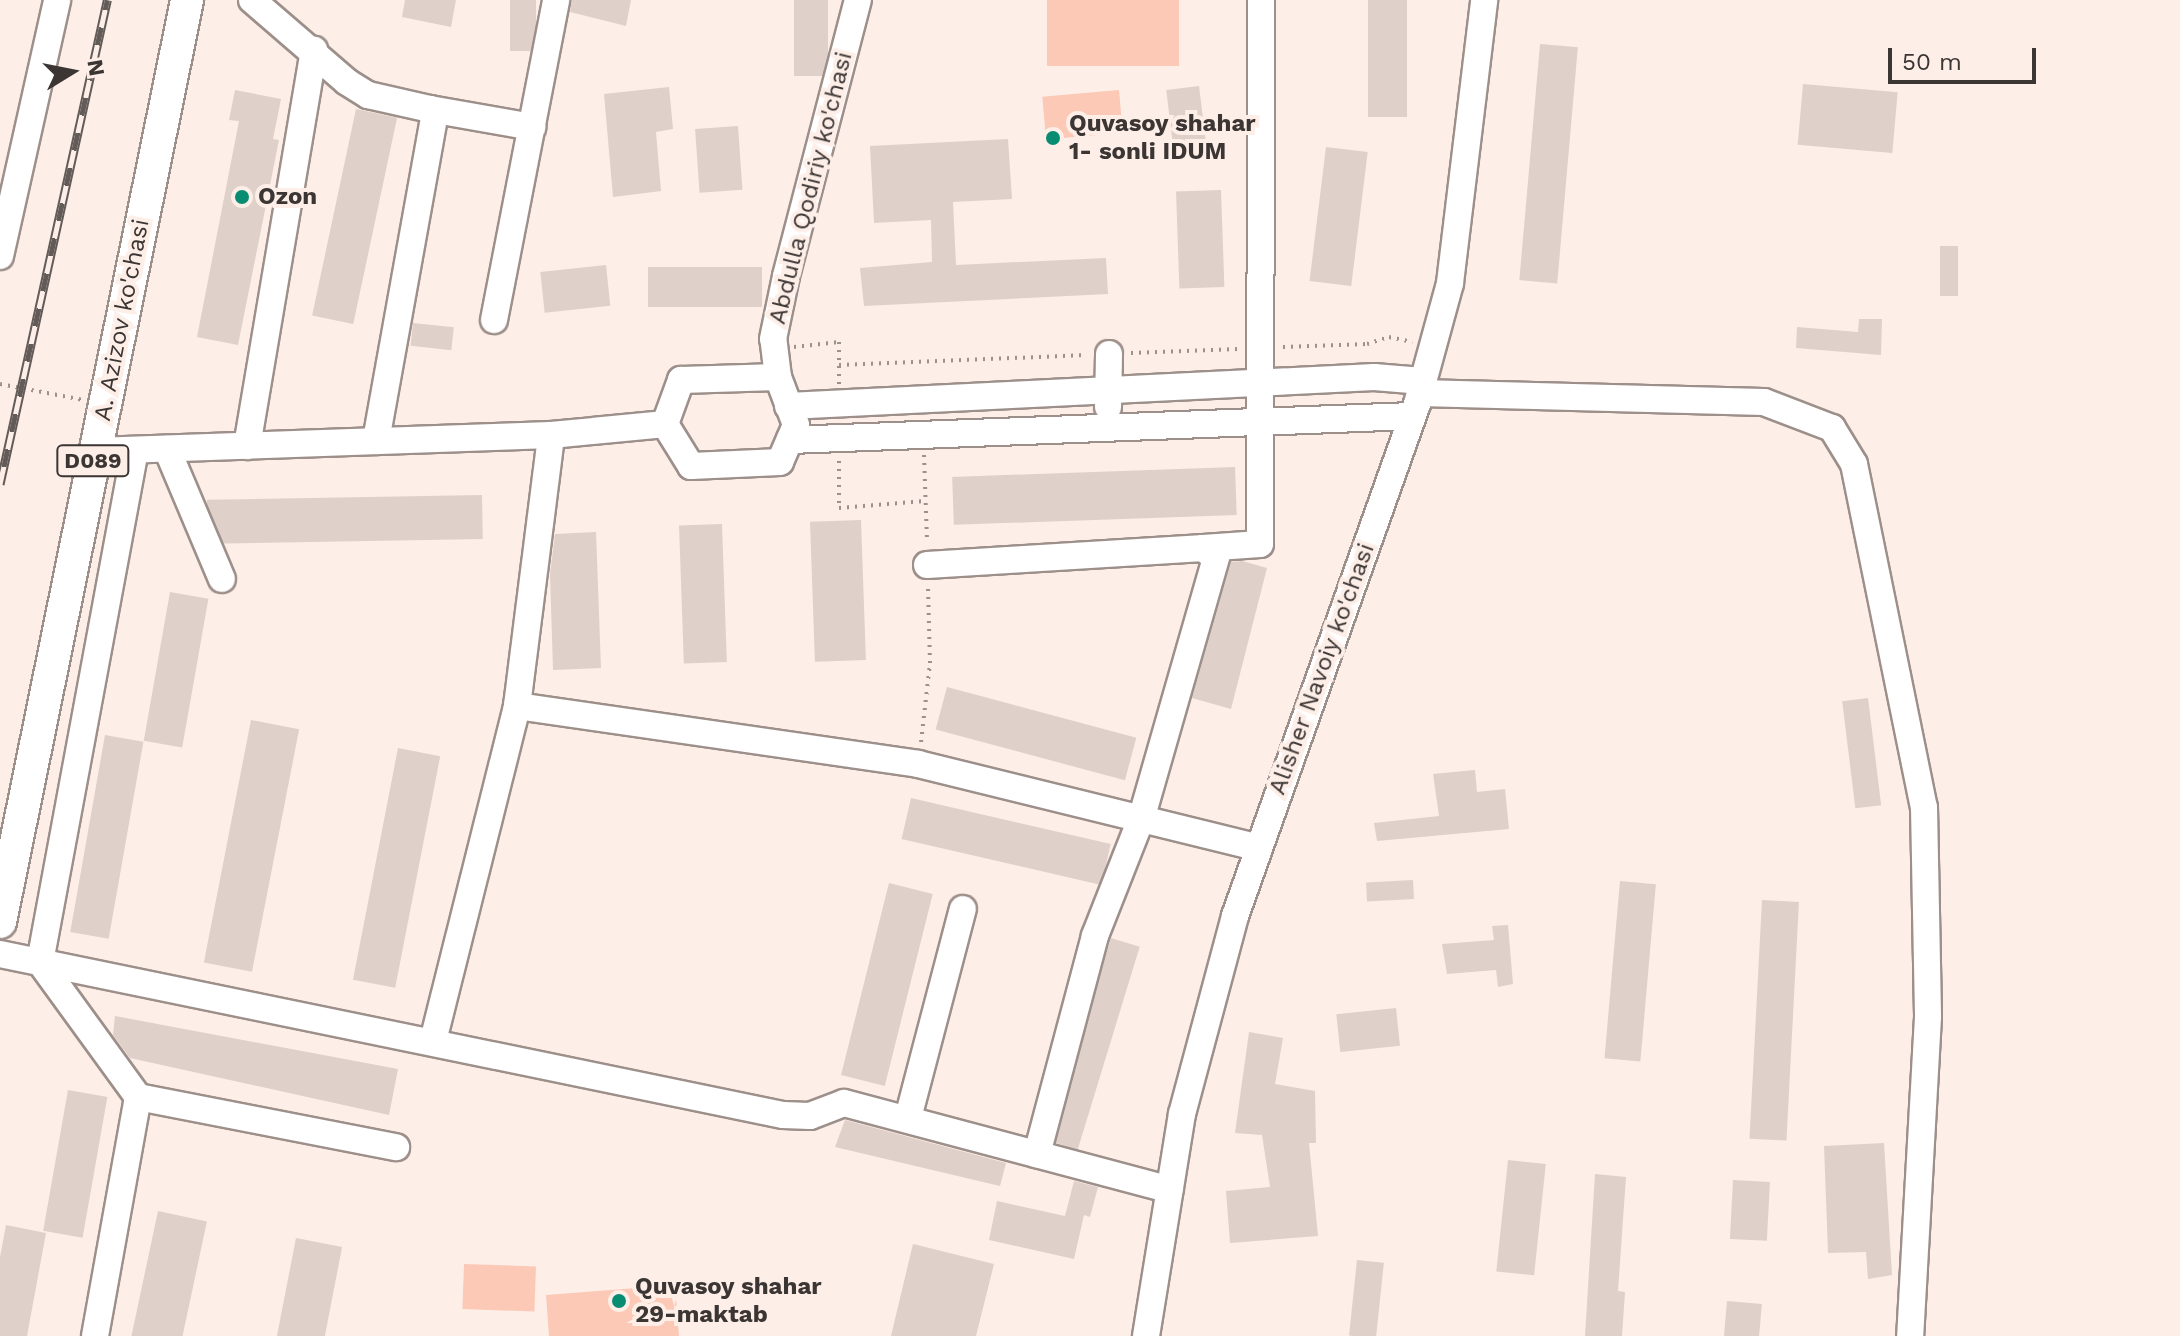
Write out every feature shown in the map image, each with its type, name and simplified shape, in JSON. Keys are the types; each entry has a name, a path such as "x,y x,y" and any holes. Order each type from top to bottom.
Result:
{"main road":[{"name":"A. Azizov ko'chasi","path":"0,922 187,0"}],"street":[{"path":"0,256 57,0"},
{"path":"252,0 368,95 532,127"},
{"path":"494,320 556,0"},
{"name":"Abdulla Qodiriy ko'chasi","path":"778,377 773,339 786,276 858,0"},
{"path":"927,565 1260,544 1264,348 1261,0"},
{"name":"Alisher Navoiy ko'chasi","path":"1146,1336 1182,1114 1235,916 1418,396 1450,283 1484,0"},
{"path":"247,446 314,50"},
{"path":"376,441 434,118 430,109"},
{"path":"1108,426 1109,354"},
{"path":"778,377 796,425 780,462 691,466 665,424 681,380 778,377"},
{"path":"788,406 1374,377 1418,396"},
{"path":"790,440 1261,421 1418,396 1764,402 1832,428 1854,464 1924,807 1928,1017 1910,1336"},
{"path":"95,451 551,435 665,424"},
{"path":"433,1041 517,706 551,435"},
{"path":"167,449 222,579"},
{"path":"135,450 40,962 138,1097 396,1147"},
{"path":"1037,1154 1095,936 1141,819 1214,573 1216,558 1203,548"},
{"path":"517,706 860,753 1259,848"},
{"path":"908,1118 963,909"},
{"path":"0,954 783,1115 810,1116 844,1103 1170,1190"},
{"path":"95,1336 138,1097"}],"path":[{"path":"839,365 1367,344 1389,337 1433,347"},
{"path":"0,384 105,404"}],"shaded area":[{"path":"1047,0 1179,0 1179,66 1047,66"},
{"path":"1119,90 1123,133 1046,140 1042,97"},
{"path":"464,1264 536,1267 534,1311 462,1309"},
{"path":"675,1285 679,1336 549,1336 546,1295"}],"building":[{"path":"405,0 456,0 451,27 402,17"},
{"path":"510,0 536,0 536,51 510,51"},
{"path":"572,0 631,0 626,26 570,12"},
{"path":"794,0 828,0 828,76 794,76"},
{"path":"1368,0 1407,0 1407,117 1368,117"},
{"path":"1540,44 1578,47 1557,283 1519,280"},
{"path":"1803,84 1898,92 1892,153 1798,145"},
{"path":"1199,86 1208,155 1175,159 1166,90"},
{"path":"669,87 673,129 656,132 661,191 613,197 604,94"},
{"path":"235,90 281,99 273,139 279,140 238,345 197,337 239,121 229,120"},
{"path":"356,109 397,118 353,324 312,315"},
{"path":"738,126 742,190 700,193 695,129"},
{"path":"1008,139 1012,199 953,202 956,265 1106,258 1108,294 864,306 860,268 932,262 931,220 874,223 870,146"},
{"path":"1326,147 1368,152 1351,286 1310,281"},
{"path":"1221,190 1224,287 1179,289 1176,192"},
{"path":"1940,246 1958,246 1958,296 1940,296"},
{"path":"606,265 610,306 545,313 540,272"},
{"path":"648,267 762,267 762,307 648,307"},
{"path":"1859,319 1882,319 1881,355 1796,348 1797,327 1858,332"},
{"path":"413,323 454,327 451,350 411,346"},
{"path":"1235,467 1237,515 954,525 952,477"},
{"path":"482,495 483,539 208,544 207,500"},
{"path":"861,520 866,660 815,662 810,522"},
{"path":"722,524 727,662 684,663 679,526"},
{"path":"596,532 601,668 553,670 550,574 555,534"},
{"path":"1242,561 1267,568 1231,709 1192,698 1231,562"},
{"path":"170,592 208,599 182,747 144,741"},
{"path":"947,687 1136,738 1125,780 936,730"},
{"path":"1868,698 1881,805 1855,808 1842,701"},
{"path":"251,720 299,729 252,972 204,962"},
{"path":"105,735 143,742 109,939 70,932"},
{"path":"398,748 440,756 395,988 353,980"},
{"path":"1475,770 1477,792 1505,789 1509,829 1377,841 1374,823 1439,816 1433,774"},
{"path":"911,798 1111,844 1101,885 902,839"},
{"path":"1413,880 1414,899 1367,901 1366,882"},
{"path":"1620,881 1656,884 1640,1061 1604,1058"},
{"path":"889,883 933,894 885,1086 841,1075"},
{"path":"1762,900 1799,902 1786,1141 1749,1139"},
{"path":"1508,925 1513,984 1498,987 1496,970 1447,974 1442,944 1494,940 1492,926"},
{"path":"1111,938 1140,947 1078,1150 1049,1141"},
{"path":"1396,1008 1400,1046 1340,1052 1336,1014"},
{"path":"115,1016 398,1069 389,1115 130,1058 113,1035"},
{"path":"1249,1032 1283,1038 1275,1084 1315,1091 1316,1143 1309,1143 1318,1236 1230,1243 1226,1191 1270,1187 1262,1135 1235,1133"},
{"path":"68,1090 107,1097 83,1238 43,1231"},
{"path":"845,1120 1006,1163 1000,1186 835,1147"},
{"path":"1884,1143 1892,1275 1868,1279 1866,1252 1828,1253 1824,1146"},
{"path":"1508,1160 1546,1164 1534,1275 1496,1271"},
{"path":"1595,1174 1626,1177 1618,1291 1625,1292 1622,1336 1585,1336"},
{"path":"1733,1180 1770,1182 1767,1241 1730,1239"},
{"path":"1074,1181 1098,1187 1090,1217 1084,1215 1074,1259 989,1240 997,1201 1065,1216"},
{"path":"158,1211 207,1221 183,1336 131,1336"},
{"path":"6,1225 46,1233 27,1336 0,1336 0,1257"},
{"path":"296,1238 342,1247 325,1336 277,1336"},
{"path":"913,1244 994,1264 976,1336 891,1336"},
{"path":"1357,1260 1384,1263 1376,1336 1349,1336"},
{"path":"1727,1301 1762,1304 1759,1336 1724,1336"}],"railway":[{"path":"0,484 107,0"}],"place":[{"name":"Quvasoy shahar 1- sonli IDUM","path":"1053,138"},
{"name":"Ozon","path":"242,197"},
{"name":"Quvasoy shahar 29-maktab","path":"619,1301"}]}
